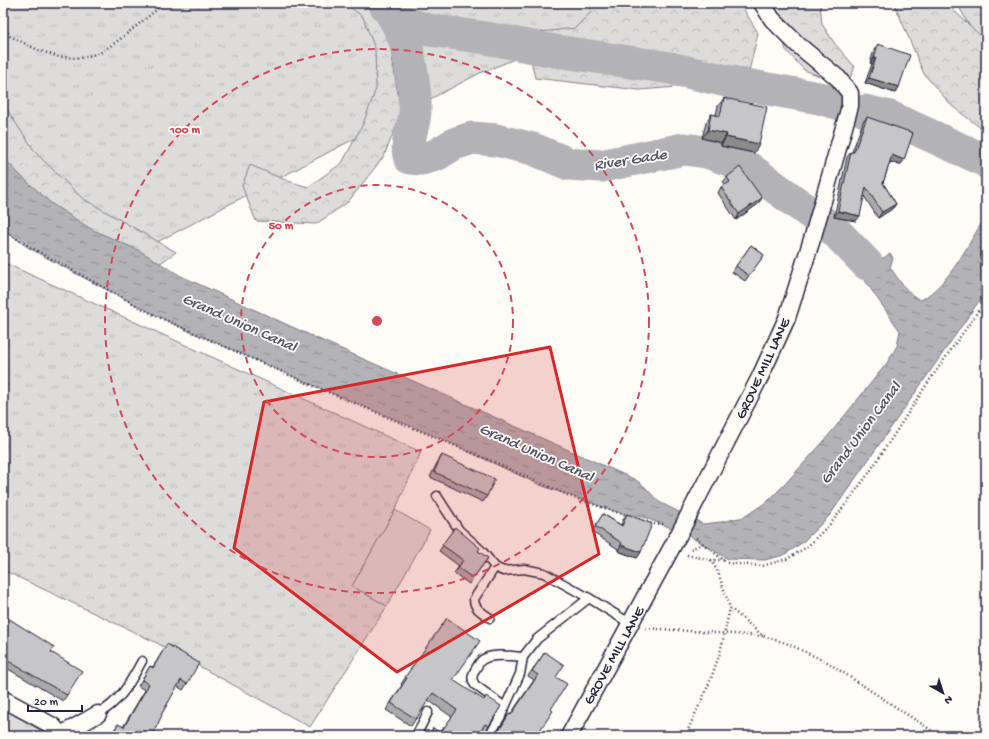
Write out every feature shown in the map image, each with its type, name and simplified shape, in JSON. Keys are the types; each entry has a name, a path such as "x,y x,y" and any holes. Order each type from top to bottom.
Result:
{"street":[{"name":"GROVE MILL LANE","path":"569,736 631,624 682,540 698,497 760,377 787,318 823,202 850,106 850,93 838,78 798,45 772,19 762,3"},
{"path":"3,699 53,726 61,735 98,714"}],"lane":[{"path":"438,496 459,530 482,551 495,567 502,570 524,569 544,573 631,624"},
{"path":"490,618 476,608 474,599 495,567"},
{"path":"490,736 520,674 523,657 537,639 589,598"},
{"path":"505,707 475,685 472,681 472,676 480,661 486,657 523,657"},
{"path":"98,714 110,707 127,689 142,661"},
{"path":"417,736 428,712"}],"path":[{"path":"3,26 10,36 38,50 59,57 80,58 100,53 119,40 165,3"},
{"path":"3,230 30,247 154,315 311,385 491,461 574,498 654,524 666,524"},
{"path":"682,540 728,563 762,566 787,559 807,547 833,521 869,473 927,384 986,300"},
{"path":"682,540 684,554 711,560 724,560"},
{"path":"711,560 718,572 730,608 763,636"},
{"path":"685,736 709,684 720,653 730,608"},
{"path":"631,624 648,628 763,636 786,643 827,662 940,736"}],"highlighted area":[{"path":"550,347 599,554 397,672 234,548 264,402"}],"green space":[{"path":"3,3 654,3 480,73 140,251 3,157"},
{"path":"345,3 396,3 389,38 401,114 384,156 348,202 316,224 256,221 242,186 250,165 288,181 308,187 342,163 363,124 376,89 375,49 363,17"},
{"path":"592,3 740,3 758,33 749,71 713,64 690,86 639,90 535,78 531,60 541,32 575,28 590,13"},
{"path":"774,3 820,3 822,24 835,44 855,67 846,86 804,70 786,50 775,14"},
{"path":"894,3 946,3 986,41 986,132 952,106 924,74"},
{"path":"957,3 986,3 986,57"},
{"path":"3,104 36,153 82,198 176,252 152,269 50,211 3,162"},
{"path":"3,260 7,264 421,452 395,510 352,586 387,606 310,727 155,642 3,570"},
{"path":"395,510 430,530 387,606 352,586"},
{"path":"3,708 45,733 47,736 3,736"}],"water":[{"path":"895,111 942,129 970,143 986,146 986,185 980,177 957,160 890,125 890,117"},
{"name":"Grand Union Canal","path":"3,157 20,175 52,204 91,229 140,251 181,276 314,337 636,480 659,502 703,524 744,517 768,501 825,440 887,363 897,346 900,331 857,269 833,240 835,231 842,224 876,257 884,258 890,253 893,258 890,267 908,291 916,298 921,300 931,293 949,275 986,214 986,291 830,515 803,542 784,555 765,560 728,559 684,533 646,518 617,512 540,485 444,440 171,323 29,248 3,229"}],"building":[{"path":"878,44 910,55 899,87 869,78 876,58 874,58"},
{"path":"724,98 767,107 759,144 726,137 727,134 708,130 711,114 720,116"},
{"path":"867,117 913,133 904,160 892,155 883,183 896,204 882,212 866,187 860,216 838,211 851,152 854,152"},
{"path":"740,167 762,198 739,214 721,187 730,182 727,177"},
{"path":"751,245 764,255 749,276 736,266"},
{"path":"442,455 495,479 487,496 434,472"},
{"path":"603,514 622,526 627,514 652,524 641,552 621,545 622,543 595,526"},
{"path":"455,527 480,548 478,551 488,558 473,578 458,568 463,560 442,545"},
{"path":"3,615 54,647 51,652 82,671 67,695 3,658"},
{"path":"447,618 480,641 453,680 484,700 486,696 501,706 489,726 485,724 477,736 429,736 433,728 440,733 457,710 433,693 416,719 391,703 407,678 405,677"},
{"path":"167,644 199,663 187,684 181,680 161,715 152,736 111,736 118,724 124,727 149,684 142,680 150,666 153,668"},
{"path":"545,652 564,665 556,677 567,684 551,709 553,711 536,736 500,736 497,734 509,714 511,715 538,675 532,671"}],"waterway":[{"name":"River Gade","path":"384,3 401,31 409,56 415,94 415,117 408,147 410,158 422,159 436,155 454,144 472,138 496,140 533,149 569,164 601,166 684,149 707,152 750,169 835,231 867,264"},
{"path":"390,11 407,24 429,30 670,68 735,83 819,98 841,104"},
{"path":"865,111 890,117 986,161"}]}
